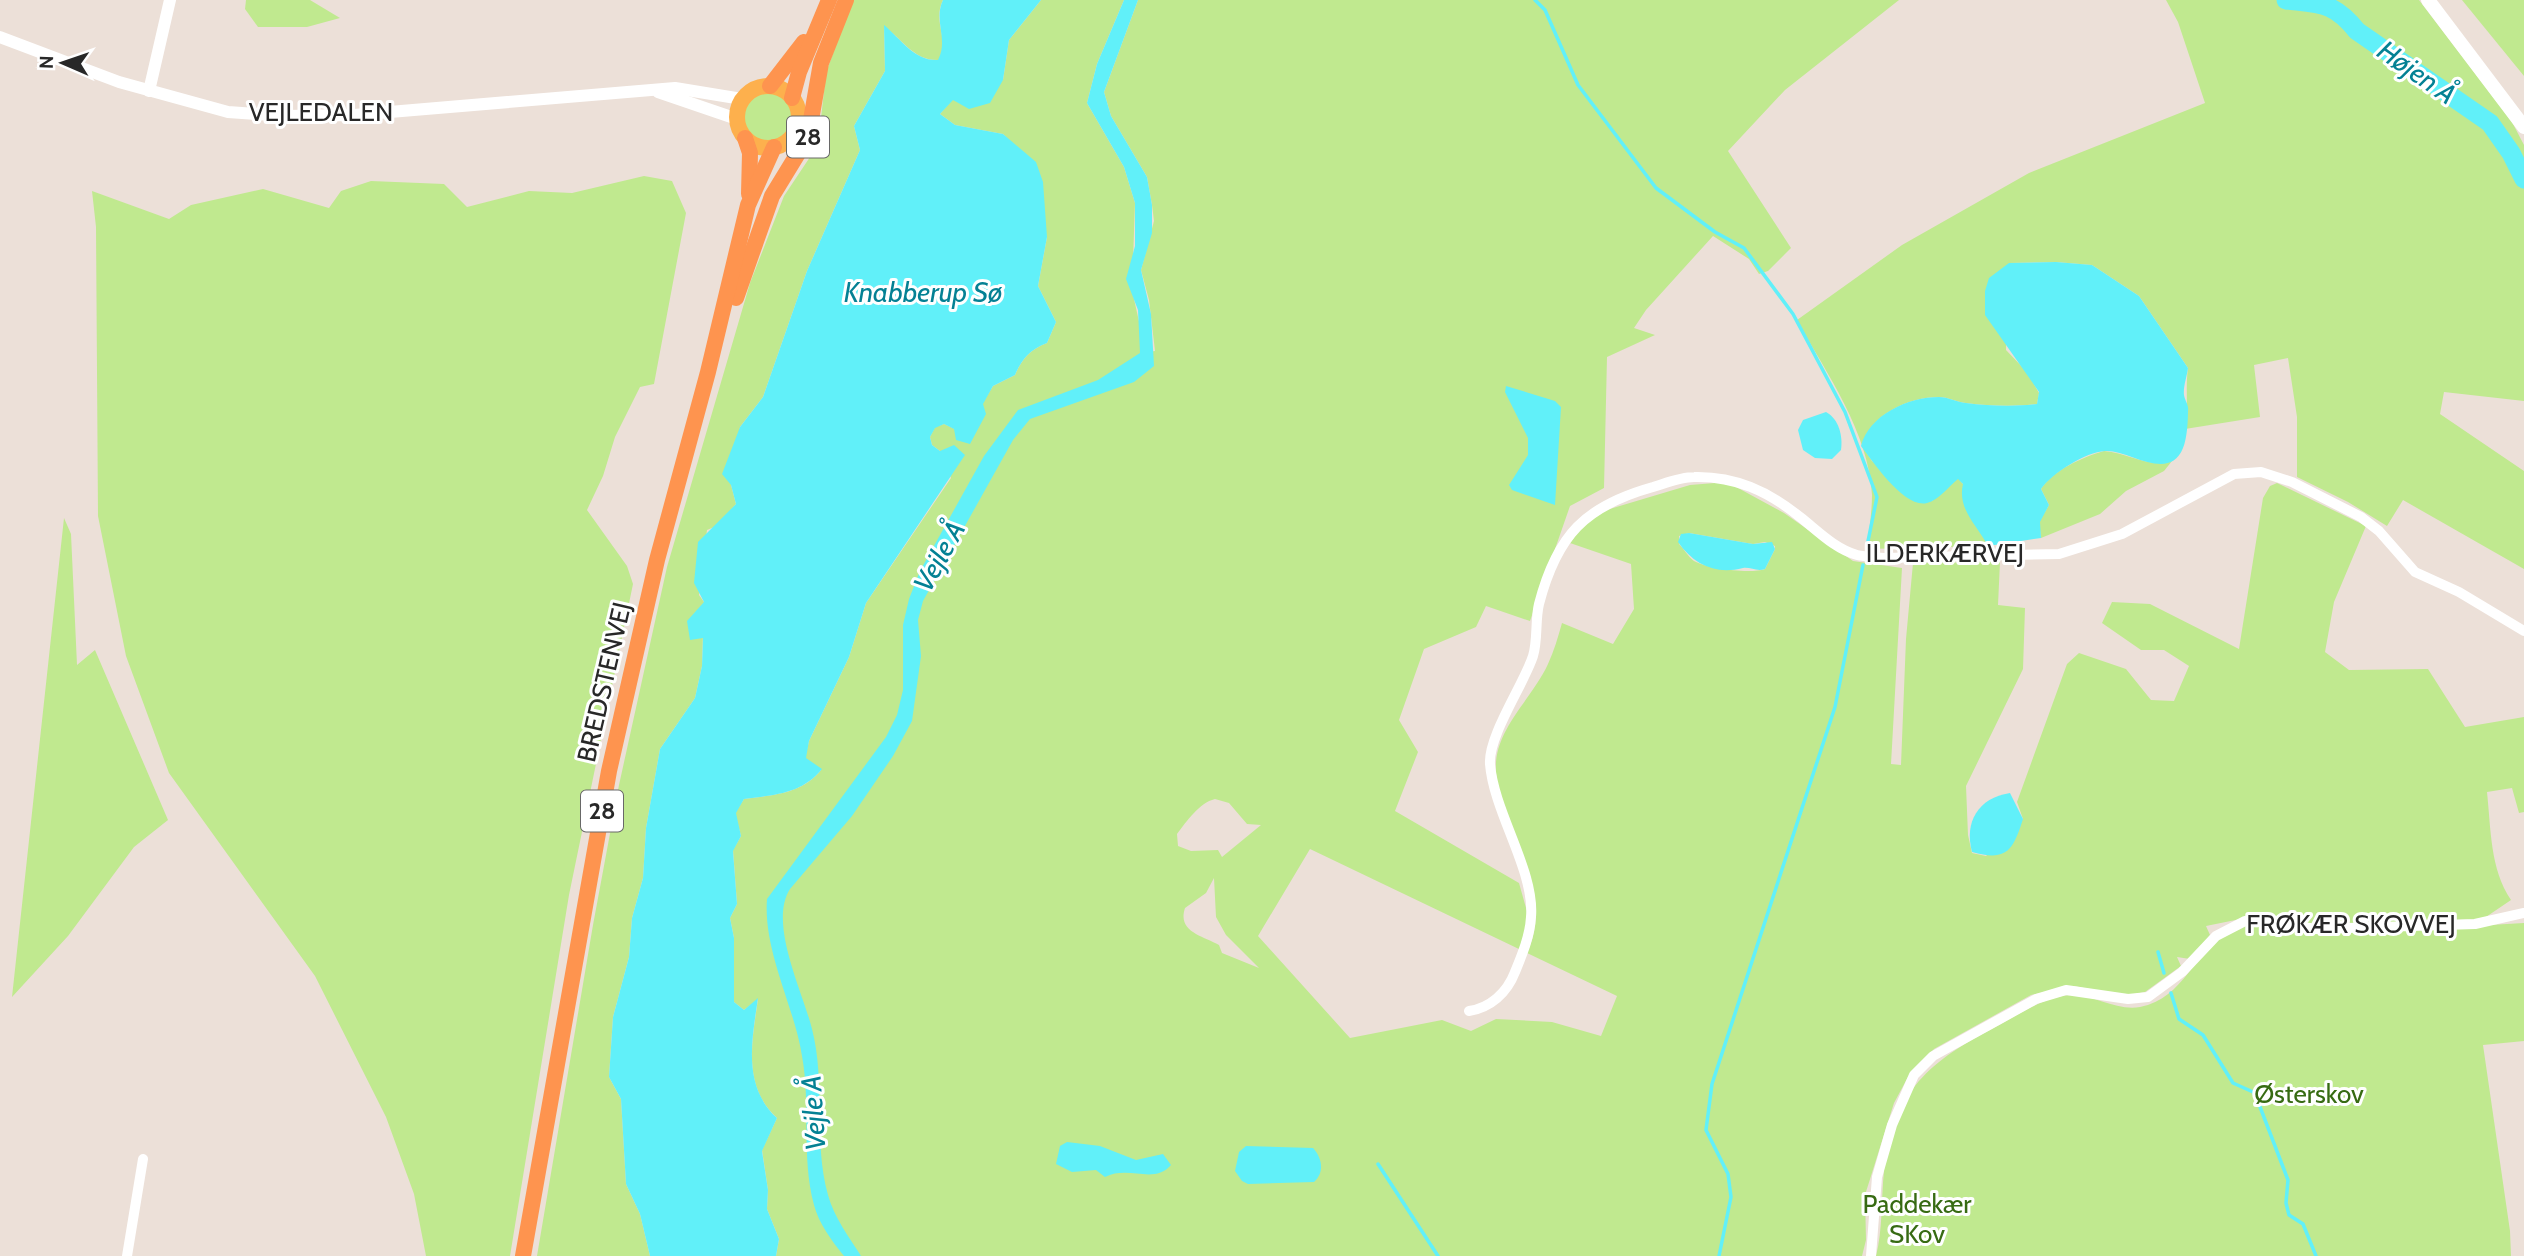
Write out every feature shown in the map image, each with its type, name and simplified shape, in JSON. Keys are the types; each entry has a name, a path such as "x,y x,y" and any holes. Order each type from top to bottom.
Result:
{"highway":[{"name":"28","path":"792,98 818,23 830,0"},
{"name":"BREDSTENVEJ","path":"708,372 772,196 813,125 821,63 846,0"},
{"name":"28","path":"770,86 818,23"},
{"name":"BREDSTENVEJ","path":"745,138 750,153 748,205"},
{"name":"BREDSTENVEJ","path":"523,1256 569,983 609,771 657,560 708,372 748,205 774,147"}],"main road":[{"path":"2428,0 2524,127"},
{"name":"28","path":"737,119 745,138 755,145 774,147 787,141 798,124 798,110 786,92 770,86 752,90 742,99"},
{"path":"737,119 742,99"}],"street":[{"path":"149,91 170,0"},
{"name":"VEJLEDALEN","path":"0,37 149,91 228,112 285,116 354,115 675,88 742,99"},
{"name":"VEJLEDALEN","path":"654,91 737,119"},
{"name":"ILDERKÆRVEJ","path":"1469,1011 1484,1009 1513,978 1524,949 1531,916 1529,891 1496,795 1490,761 1497,736 1533,655 1539,606 1556,552 1576,526 1595,510 1633,493 1690,477 1729,477 1763,493 1797,514 1831,542 1856,555 1884,558 2059,554 2122,534 2234,474 2261,472 2292,482 2361,517 2379,531 2415,572 2459,592 2524,631"},
{"name":"FRØKÆR SKOVVEJ","path":"1871,1256 1877,1177 1892,1125 1914,1075 1933,1056 2036,999 2066,990 2128,999 2148,997 2182,972 2216,936 2245,920 2316,929 2475,924 2524,913"},
{"path":"127,1256 143,1159"}],"green space":[{"path":"246,0 310,0 340,18 307,27 258,27 245,9"},
{"path":"852,0 943,0 939,16 942,51 939,60 923,57 909,49 884,26 885,71 854,126 860,150 807,271 763,397 740,427 731,485 736,504 717,526 707,530 699,595 704,602 702,666 695,698 660,749 646,828 643,878 632,918 629,957 613,1017 609,1077 621,1099 626,1184 640,1214 650,1256 537,1256 619,785 667,567 750,283 784,196 818,145 826,73"},
{"path":"1041,0 1124,0 1097,64 1087,103 1124,167 1135,203 1132,290 1140,326 1140,353 1155,351 1149,300 1141,270 1154,221 1152,205 1147,177 1111,116 1104,92 1138,0 1899,0 1785,90 1728,151 1791,248 1768,271 1759,274 1749,259 1713,236 1646,310 1634,328 1655,335 1607,357 1604,488 1570,506 1530,621 1486,606 1476,627 1424,649 1399,720 1418,752 1395,811 1519,883 1528,915 1521,950 1310,849 1258,936 1350,1038 1442,1020 1471,1031 1496,1019 1552,1022 1601,1036 1617,996 1527,953 1535,928 1535,903 1530,880 1497,786 1498,749 1510,723 1542,676 1562,623 1613,644 1634,609 1631,564 1570,543 1582,527 1603,511 1690,485 1727,482 1784,513 1853,561 1902,568 1891,764 1901,765 1906,639 1913,563 2000,562 1998,605 2025,608 2023,669 1966,786 1968,835 1972,853 1986,856 2023,819 2017,802 2067,664 2079,653 2126,669 2151,700 2174,701 2189,666 2164,650 2141,650 2102,623 2112,602 2150,604 2239,649 2263,498 2270,486 2277,483 2366,526 2334,602 2325,652 2349,670 2428,669 2465,727 2524,717 2524,812 2519,813 2512,788 2487,792 2495,862 2511,900 2483,919 2312,925 2268,918 2265,914 2206,926 2210,935 2190,959 2177,957 2181,966 2145,992 2124,996 2074,986 2031,995 1934,1049 1908,1077 1894,1103 1865,1195 1866,1240 1862,1256 776,1256 779,1239 767,1209 768,1190 762,1150 777,1118 758,1092 754,1077 752,1047 758,999 744,1010 734,1002 734,938 730,918 737,904 733,850 741,836 735,813 744,799 796,789 821,770 805,758 809,741 849,657 866,603 951,478 940,451 932,445 930,437 935,427 944,424 955,429 982,404 993,386 1015,375 1027,356 1047,343 1056,322 1038,286 1047,237 1008,139 1003,134 955,125 940,114 953,99 1003,80 1009,40","holes":["1689,533 1753,544 1765,542 1775,546 1775,549 1765,569 1740,571 1719,568 1700,564 1688,556 1679,544 1679,536","1215,799 1229,803 1247,824 1261,825 1222,857 1218,850 1191,851 1178,846 1177,834 1194,813","1214,878 1216,917 1226,935 1259,968 1222,953 1219,945 1188,928 1185,923 1185,908 1206,893"]},
{"path":"2166,0 2419,0 2512,122 2524,145 2524,401 2444,392 2440,414 2524,471 2524,569 2403,500 2387,526 2348,502 2297,477 2297,417 2288,358 2254,365 2260,417 2185,429 2188,368 2139,296 2092,265 2056,262 2009,263 2006,350 2027,372 2039,393 2037,404 1984,405 1939,397 1915,400 1882,417 1866,435 1862,446 1833,382 1797,320 1902,245 2029,173 2205,103 2178,22"},
{"path":"2462,0 2524,0 2524,76"},
{"path":"768,93 785,100 792,117 785,134 768,141 751,134 744,117 751,100"},
{"path":"644,176 672,181 686,213 654,384 640,387 615,437 603,476 587,510 627,566 633,584 569,895 510,1256 426,1256 414,1194 386,1117 315,976 169,773 126,656 98,516 96,227 92,191 169,219 191,205 263,189 329,208 341,191 371,181 444,184 467,207 529,191 572,193"},
{"path":"1862,446 1872,461 1932,501 1958,478 1963,484 1988,546 1867,549 1872,495"},
{"path":"2104,451 2154,463 2172,461 2164,471 2126,491 2100,514 2041,538 2039,522 2049,505 2041,489 2046,482 2061,470"},
{"path":"64,518 71,534 77,665 95,650 168,820 134,847 68,936 12,997"},
{"name":"Østerskov","path":"2253,923 2456,927 2524,923 2524,1041 2483,1045 2510,1231 2511,1256 1876,1256 1888,1145 1904,1103 1930,1070 1967,1042 2053,998 2082,996 2131,1008 2155,1002 2178,985 2216,941 2231,931"}],"water":[{"name":"Knabberup Sø","path":"943,0 1041,0 1009,40 1003,80 990,103 969,109 953,100 940,114 955,125 1003,134 1036,162 1043,182 1047,237 1038,286 1056,322 1047,343 1027,356 1015,375 993,386 983,404 986,414 970,444 956,440 954,429 944,424 935,428 930,437 932,445 940,451 954,445 965,455 866,603 849,657 809,741 806,758 822,769 806,784 787,792 744,799 736,813 741,836 733,851 737,904 730,918 734,938 734,1002 744,1010 758,998 752,1046 754,1077 758,1092 777,1118 762,1151 768,1190 767,1209 779,1239 776,1256 650,1256 640,1214 626,1184 621,1099 609,1077 613,1017 629,957 632,918 643,878 646,828 660,749 695,698 702,666 703,638 690,640 687,621 704,602 694,583 698,542 736,504 731,485 722,474 740,427 763,397 807,271 860,150 854,126 885,71 884,25 915,53 938,60 942,45 940,8"},
{"name":"Vejle Å","path":"1124,0 1138,0 1104,92 1111,116 1147,177 1152,205 1152,233 1141,270 1151,314 1154,366 1134,382 1030,419 1013,440 923,601 918,620 921,656 912,721 893,756 852,816 790,889 784,903 783,920 789,958 816,1049 821,1154 828,1195 838,1219 861,1256 844,1256 816,1212 810,1187 805,1074 798,1037 774,958 767,919 767,899 886,737 897,715 903,690 903,625 909,599 920,571 984,456 1018,410 1098,380 1140,353 1138,310 1126,279 1135,246 1135,203 1124,167 1087,103 1097,64"},
{"path":"2056,262 2092,265 2139,296 2188,368 2184,392 2188,409 2185,440 2177,458 2168,463 2147,462 2105,451 2079,459 2053,476 2041,489 2049,505 2040,522 2041,538 1988,546 1965,509 1963,484 1958,479 1936,499 1918,503 1890,483 1861,446 1865,435 1881,417 1915,400 1939,397 1984,405 2037,404 2039,392 1985,315 1985,291 1989,278 2009,263"},
{"path":"1506,386 1555,401 1561,407 1555,505 1512,490 1509,485 1528,455 1528,438 1505,392"},
{"path":"1826,412 1837,423 1841,439 1841,450 1832,459 1815,458 1803,450 1798,430 1803,420"},
{"path":"1681,534 1753,544 1772,542 1775,549 1765,569 1715,569 1691,557 1678,542"},
{"path":"2010,793 2023,819 2012,846 2001,854 1984,855 1972,852 1970,831 1976,813 1989,800"},
{"path":"1067,1142 1100,1146 1136,1160 1163,1154 1171,1165 1157,1174 1123,1173 1105,1177 1096,1170 1072,1172 1056,1164 1060,1146"},
{"path":"1246,1146 1313,1148 1320,1161 1320,1174 1314,1182 1248,1184 1242,1181 1235,1171 1239,1152"}],"waterway":[{"path":"1535,0 1545,10 1578,85 1656,188 1715,232 1744,248 1793,314 1845,412 1877,497 1867,546"},
{"name":"Højen Å","path":"2286,0 2326,6 2341,14 2357,31 2490,123 2511,153 2524,179"},
{"path":"1719,1256 1731,1197 1728,1174 1706,1130 1712,1084 1835,707 1863,565"},
{"path":"2158,952 2164,973"},
{"path":"2171,993 2179,1019 2203,1035 2233,1083 2253,1092 2257,1099 2288,1180 2286,1203 2289,1215 2303,1224 2316,1256"},
{"path":"1378,1164 1438,1256"}],"park label":[{"name":"Paddekær SKov","path":"1917,1219"}]}
